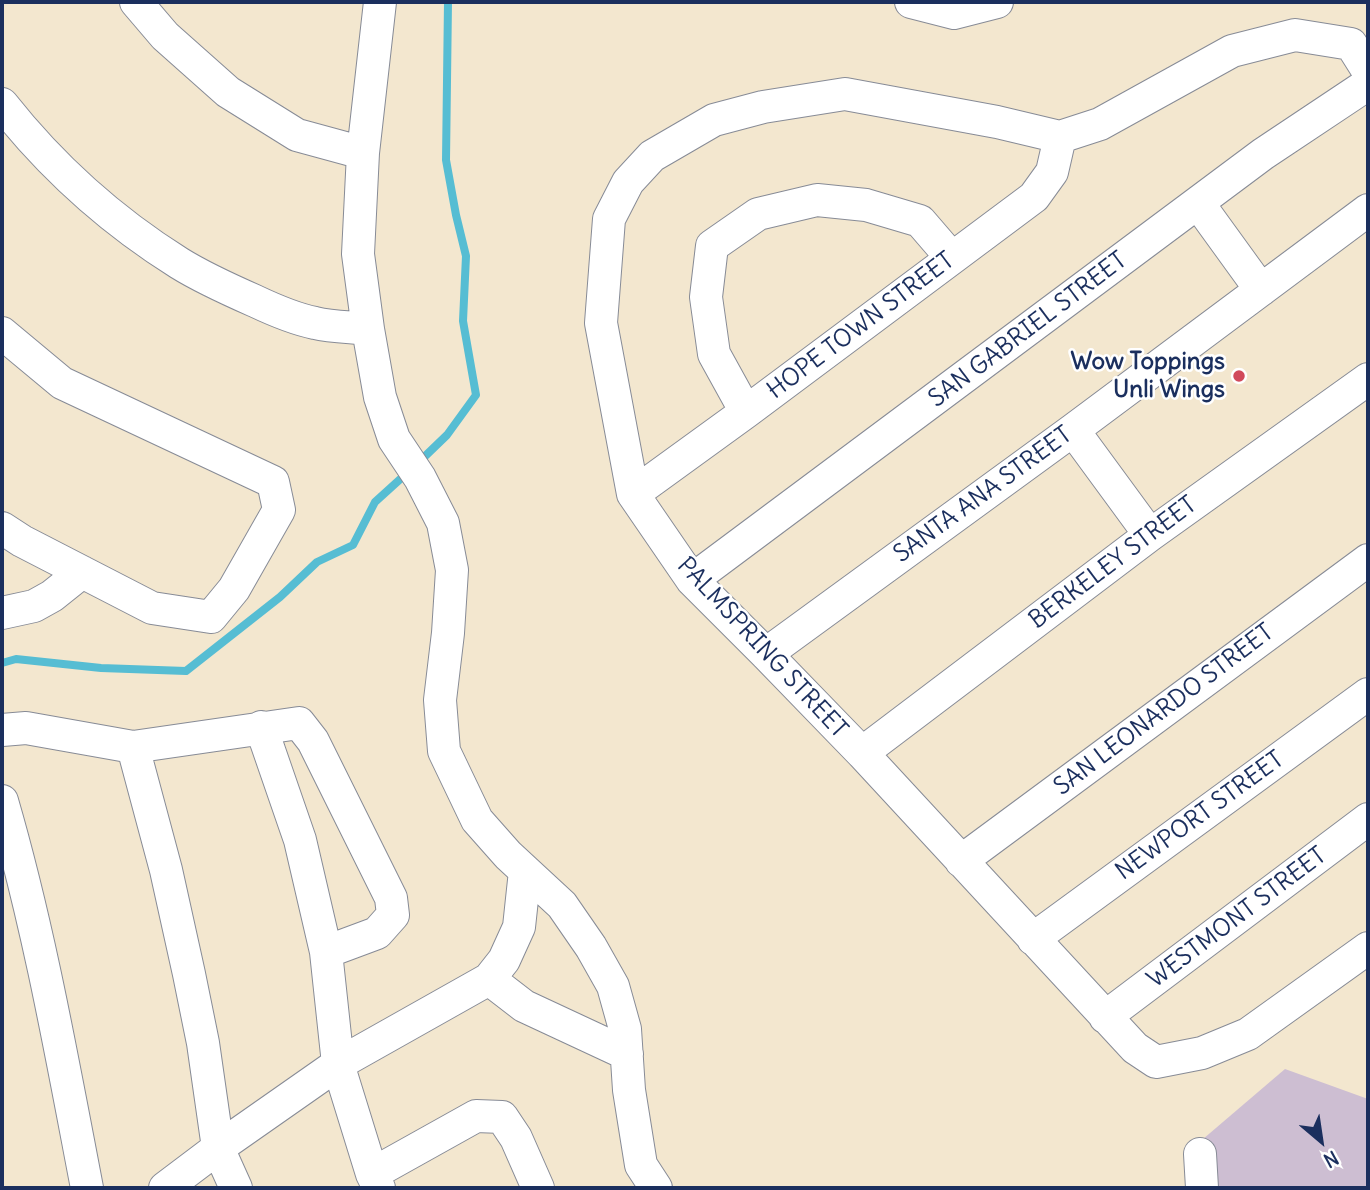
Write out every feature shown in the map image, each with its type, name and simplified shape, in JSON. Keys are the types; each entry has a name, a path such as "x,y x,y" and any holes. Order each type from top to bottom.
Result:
{"street":[{"path":"136,2 165,36 228,92 297,135 363,153"},
{"path":"380,2 363,153 358,254 380,397 394,439 420,478 443,523 452,570 440,701 444,751 477,820 508,855 562,905 591,947 613,986 625,1029 629,1090 641,1166 656,1188"},
{"path":"911,2 954,13 997,2"},
{"path":"1060,137 1100,124 1232,51 1294,35 1351,44 1368,71"},
{"name":"SAN GABRIEL STREET","path":"692,580 1264,154 1368,84"},
{"name":"PALMSPRING STREET","path":"1060,137 997,122 845,94 763,107 715,120 652,156 628,182 609,219 601,323 632,494 692,580 862,753 1105,1017 1135,1048 1156,1062 1202,1053 1248,1034 1368,948"},
{"path":"2,104 24,132 75,183 131,229 180,264 227,289 316,324 368,329"},
{"name":"HOPE TOWN STREET","path":"632,494 1034,197 1052,172 1060,137"},
{"path":"746,412 714,354 706,297 712,246 758,214 817,200 866,205 920,221 951,257"},
{"path":"1198,203 1261,290"},
{"name":"SANTA ANA STREET","path":"766,654 1368,210"},
{"path":"2,333 62,383 273,482 279,510 234,589 211,617 152,608 22,541 2,527"},
{"name":"BERKELEY STREET","path":"862,753 1150,534 1368,379"},
{"path":"1073,430 1150,534"},
{"name":"SAN LEONARDO STREET","path":"961,861 1368,560"},
{"path":"2,613 34,606 52,596 82,572"},
{"name":"NEWPORT STREET","path":"1033,939 1368,694"},
{"path":"2,730 26,728 132,747 299,723 313,741 391,898 393,915 377,933 326,952"},
{"path":"261,727 300,840 326,952 338,1065 375,1181 476,1116 502,1117 516,1138 537,1188"},
{"path":"132,747 166,870 189,974 203,1043 218,1148 236,1188"},
{"path":"2,801 44,965 87,1188"},
{"name":"WESTMONT STREET","path":"1105,1017 1368,819"},
{"path":"165,1188 338,1065 489,979 504,960 519,928 525,871"},
{"path":"489,979 524,1006 627,1054"},
{"path":"1200,1154 1202,1188"}],"shaded area":[{"path":"1285,1069 1368,1099 1368,1188 1203,1188 1189,1151"}],"waterway":[{"path":"419,462 447,435 476,395 463,321 466,256 446,160 448,2"},
{"path":"2,663 16,659 101,668 186,671 280,597 317,562 353,545 375,502 407,473"}],"place":[{"name":"Wow Toppings Unli Wings","path":"1239,376"}]}
